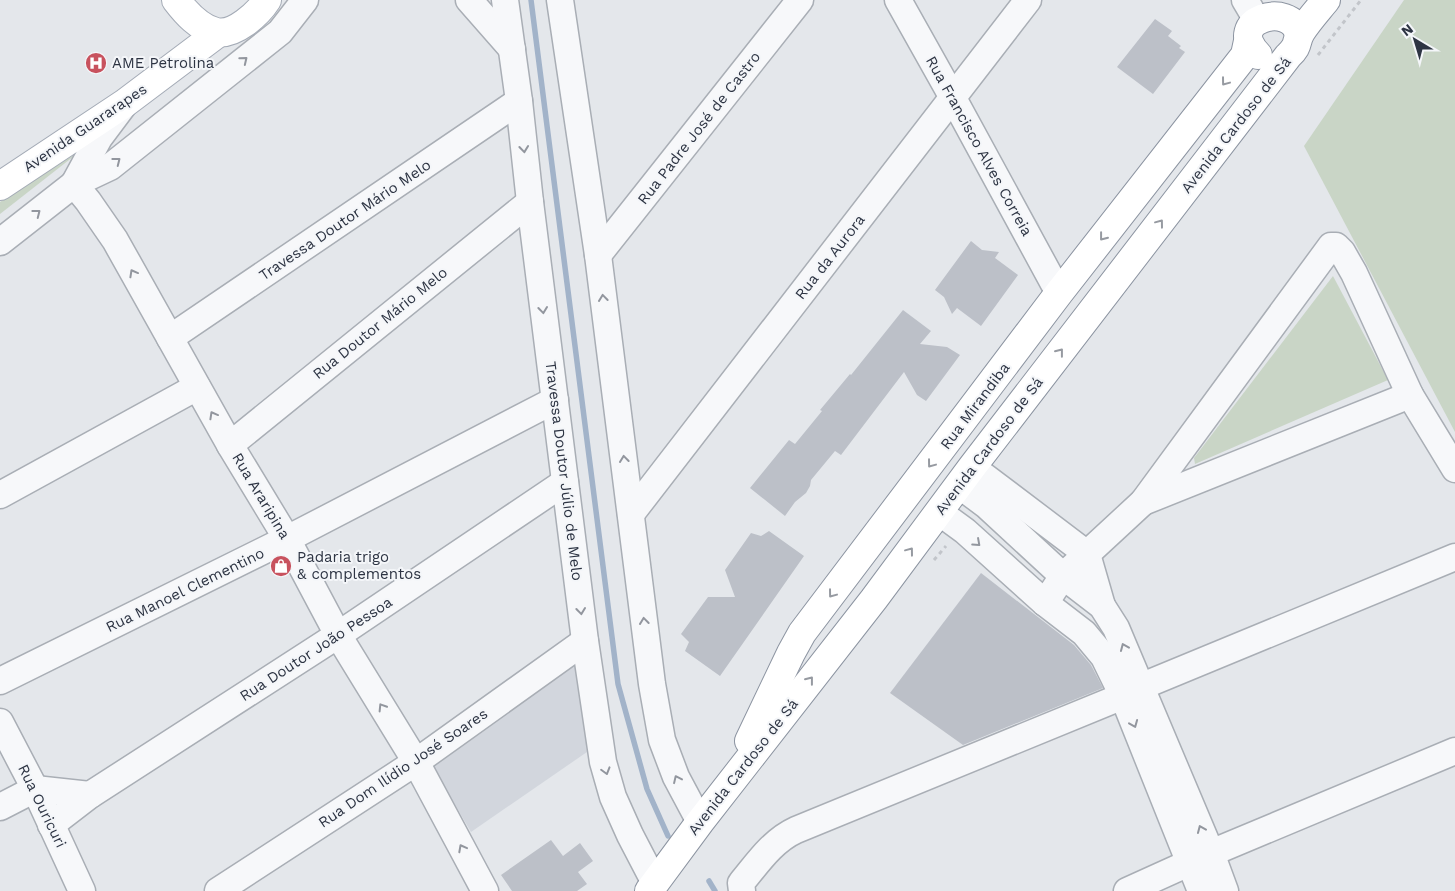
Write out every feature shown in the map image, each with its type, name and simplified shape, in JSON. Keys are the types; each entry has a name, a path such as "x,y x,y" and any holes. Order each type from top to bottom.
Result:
{"main road":[{"path":"176,0 185,11 204,27 218,33"},
{"name":"Avenida Guararapes","path":"0,186 125,103 218,33 236,29 250,19 267,0"},
{"name":"Avenida Cardoso de Sá","path":"652,887 700,822 940,512 1294,45 1326,0"},
{"path":"1279,9 1287,12 1298,25 1294,45 1280,60 1264,58 1257,54 1259,13 1279,9"},
{"name":"Rua Mirandiba","path":"727,788 790,653 802,633 1059,293 1246,55 1259,13"}],"street":[{"path":"0,242 74,184 117,161 280,32 305,0"},
{"path":"469,0 512,49"},
{"name":"Travessa Doutor Júlio de Melo","path":"505,0 585,641 603,762 613,798 652,887"},
{"path":"560,0 598,256 652,684 662,740 676,777 700,822"},
{"name":"Rua Padre José de Castro","path":"598,256 800,0"},
{"name":"Rua Francisco Alves Correia","path":"898,0 1059,293"},
{"name":"Rua da Aurora","path":"631,514 1028,0"},
{"name":"Travessa Doutor Mário Melo","path":"170,338 519,101"},
{"path":"74,184 99,138 125,103"},
{"name":"Rua Araripina","path":"74,184 88,201 114,240 230,445 287,539 338,636 416,762 485,891"},
{"name":"Rua Doutor Mário Melo","path":"230,445 530,202"},
{"path":"1045,603 1063,576 1143,502 1331,246 1336,246 1342,252 1354,273 1410,395 1455,469"},
{"path":"0,495 197,387"},
{"path":"1143,502 1410,395"},
{"name":"Rua Manoel Clementino","path":"0,681 287,539 555,400"},
{"path":"966,476 1087,554 1102,606 1116,628 1132,692 1200,858 1225,891"},
{"path":"966,476 986,504 1063,576 1102,606"},
{"name":"Rua Doutor João Pessoa","path":"51,825 90,795 338,636 565,482"},
{"path":"940,512 965,531 1045,603 1084,633 1132,692"},
{"path":"742,891 740,885 742,882 775,844 792,832 1455,557"},
{"name":"Rua Dom Ilídio José Soares","path":"218,891 416,762 585,641"},
{"name":"Rua Ouricuri","path":"0,722 35,789 82,891"},
{"path":"1128,891 1200,858 1455,751"},
{"path":"0,807 35,789 90,795"},
{"path":"1200,858 1201,891"}],"shaded area":[{"path":"583,658 587,752 471,832 431,764"}],"green space":[{"path":"1404,0 1455,0 1455,432 1304,146"},
{"path":"83,149 0,214 0,202"},
{"path":"1333,276 1388,380 1195,464 1194,458"}],"building":[{"path":"1155,19 1172,31 1168,36 1181,46 1179,48 1185,52 1153,94 1117,67"},
{"path":"971,241 982,250 999,252 995,258 1018,275 981,326 957,308 952,314 944,297 935,290"},
{"path":"903,310 931,331 920,344 947,347 960,355 926,401 917,395 904,372 841,455 835,451 811,480 806,493 795,502 785,516 750,488 789,440 795,444 822,411 820,410 851,375"},
{"path":"769,531 804,556 720,676 685,651 689,642 681,634 708,597 735,597 725,570 751,533 761,536"},
{"path":"981,573 1074,645 1091,665 1103,688 963,745 890,693"},
{"path":"551,840 563,856 580,843 593,861 578,872 587,884 577,891 512,891 501,875"}],"waterway":[{"path":"531,0 618,684 647,789 668,836"},
{"path":"709,881 715,891"}],"place":[{"name":"AME Petrolina","path":"96,63"},
{"name":"Padaria trigo & complementos","path":"281,566"}]}
